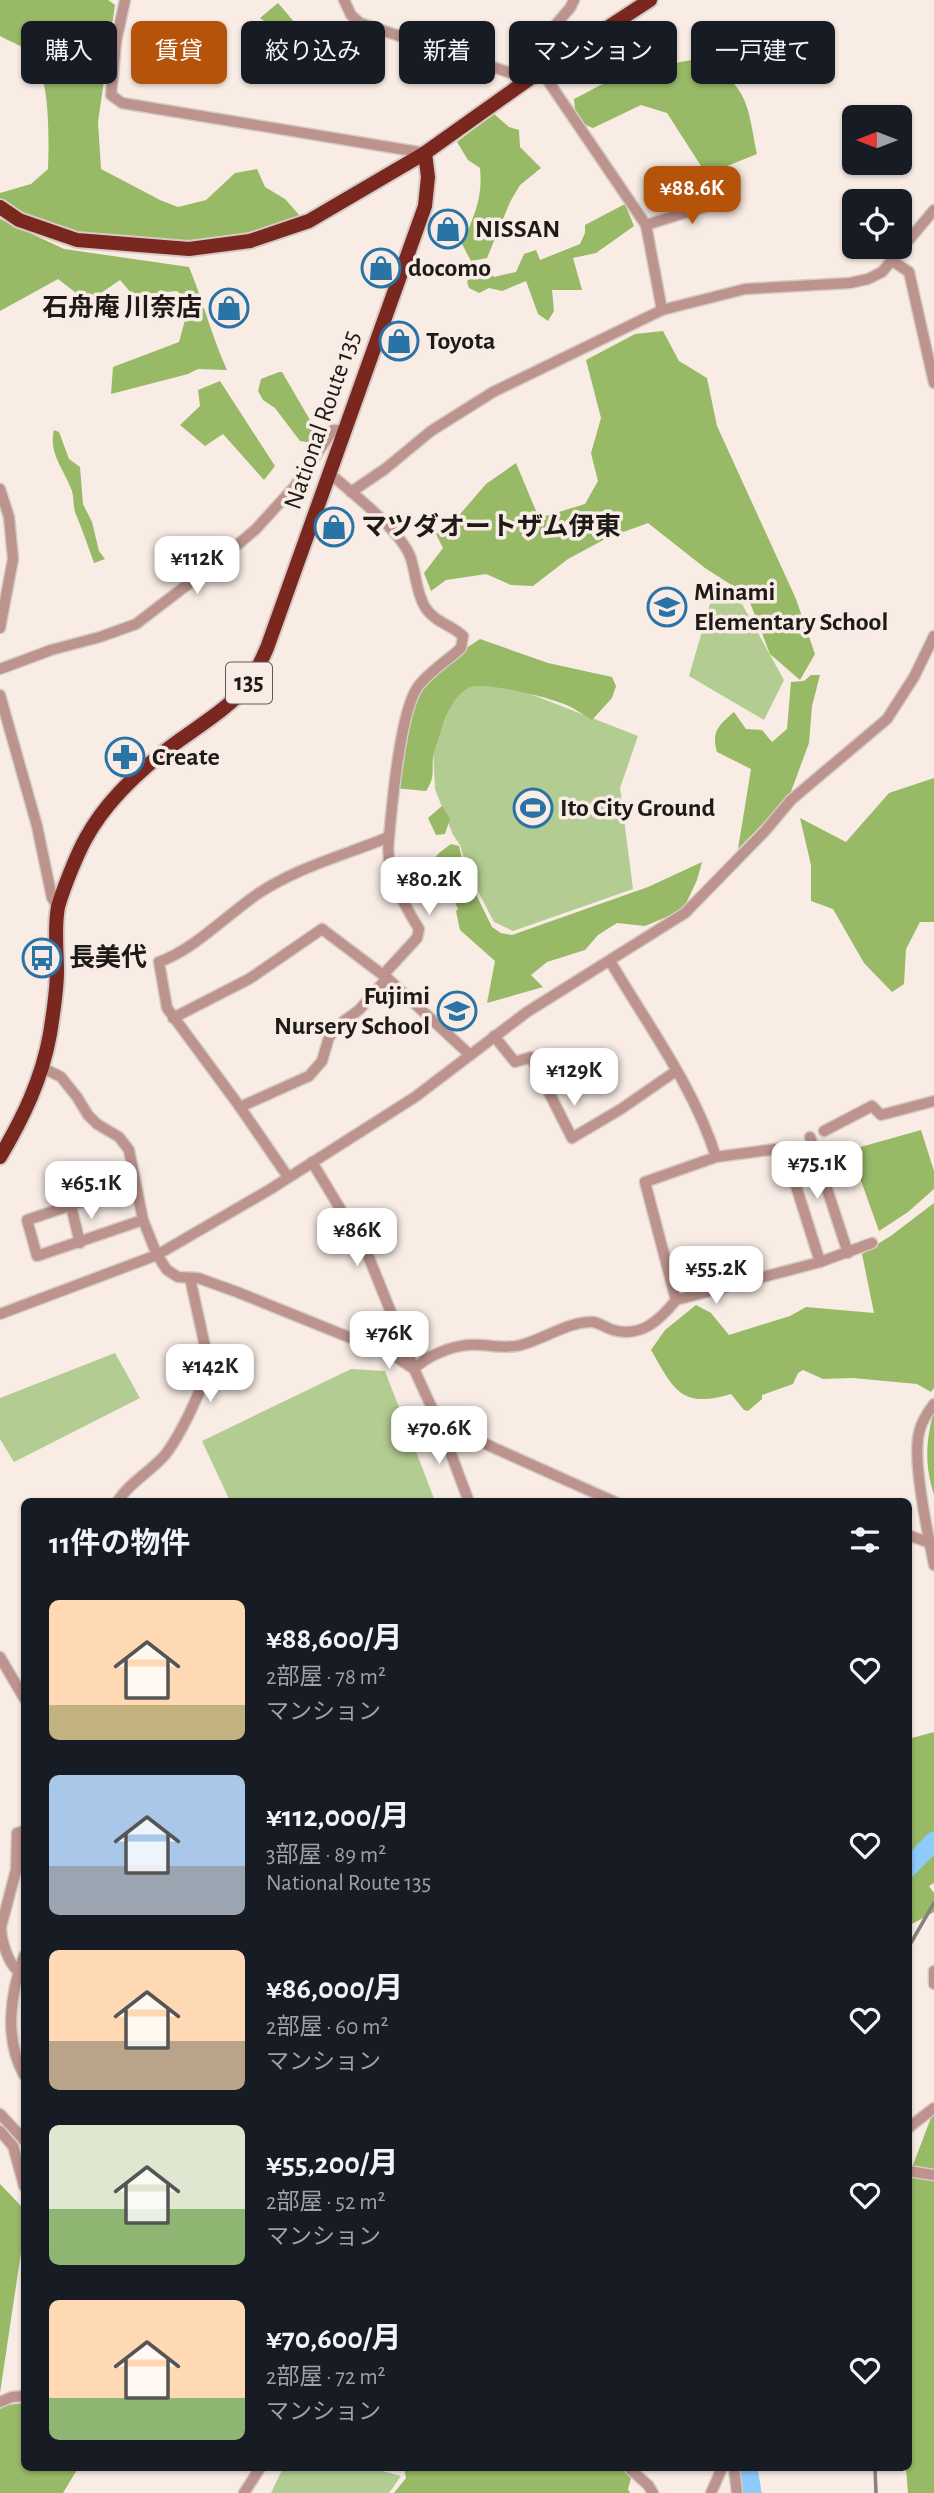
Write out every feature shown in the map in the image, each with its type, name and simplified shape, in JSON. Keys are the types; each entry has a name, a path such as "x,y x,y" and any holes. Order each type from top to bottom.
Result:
{"highway":[{"path":"617,21 650,0"},
{"path":"0,207 19,219 77,240 189,249 250,241 309,221 425,153 519,84"},
{"name":"National Route 135","path":"0,1157 35,1091 43,1068 57,974 58,907 84,841 99,815 118,794 159,755 228,704 257,671 284,603 425,206 428,177 425,153"}],"street":[{"path":"125,0 116,43 111,95 122,103 425,153"},
{"path":"344,0 351,15 360,23 509,68"},
{"path":"559,21 574,0"},
{"path":"538,84 646,225 662,310"},
{"path":"646,225 729,199"},
{"path":"351,492 385,469 431,431 493,392 662,310 746,289 850,283 868,279 882,272 934,210"},
{"path":"891,260 909,272 934,383"},
{"path":"0,669 136,624 256,529 295,486 332,430 344,430"},
{"path":"240,1107 309,1076 322,1061 329,1037 359,1010 385,977 395,959 417,938 419,929 398,894 387,848 394,788 404,730 416,689 461,648 463,636 456,629 440,623 425,608 402,541 351,492 335,478 328,476"},
{"path":"0,489 9,517 13,559 0,628"},
{"path":"0,1314 157,1255 415,1097 527,1012 685,913 765,831 791,800 887,719 914,677 934,637"},
{"path":"0,695 37,826 52,898 58,907"},
{"path":"288,1177 167,1008 159,962 186,949 256,895 289,877 389,838"},
{"path":"173,1018 249,979 322,929 385,977 469,1054"},
{"path":"610,961 707,1128 716,1157"},
{"path":"494,1036 515,1062 531,1057 572,1138 621,1110 676,1071"},
{"path":"43,1068 61,1077 88,1115 97,1124 119,1137 129,1150 144,1220 157,1255 167,1270 178,1277 198,1278 237,1292 393,1355 414,1369"},
{"path":"824,1131 872,1106 881,1115 934,1101"},
{"path":"810,1137 848,1253"},
{"path":"676,1300 645,1182 716,1157 784,1148 820,1262"},
{"path":"312,1162 367,1253 414,1369 438,1419 468,1498"},
{"path":"135,1184 27,1220 37,1256 144,1220"},
{"path":"71,1206 80,1243"},
{"path":"414,1369 425,1358 467,1345 508,1348 594,1322 613,1330 628,1332 648,1328 661,1319 676,1300 820,1262 872,1243"},
{"path":"121,1498 165,1454 189,1414 208,1371 190,1278"},
{"path":"934,1404 926,1415 919,1434 917,1454 934,1565"},
{"path":"438,1419 492,1447 606,1498"},
{"path":"912,1536 930,1543"},
{"path":"0,1657 21,1693"},
{"path":"18,1972 13,1967 1,1927 16,1870 17,1833 21,1832"},
{"path":"21,1964 11,2039 21,2070"},
{"path":"934,1971 934,1984"},
{"path":"912,2125 934,2108"},
{"path":"0,2114 21,2137"},
{"path":"0,2131 13,2146 21,2175"},
{"path":"912,2172 934,2175"},
{"path":"0,2402 21,2396"},
{"path":"244,2493 258,2471"},
{"path":"633,2471 648,2484 653,2493"},
{"path":"711,2493 721,2471"},
{"path":"734,2471 737,2493"}],"green space":[{"path":"0,0 108,0 115,5 113,21 21,21 21,46 0,36"},
{"path":"278,3 293,21 264,21 260,18"},
{"path":"691,60 691,84 734,84 748,109 757,154 727,166 703,169 667,113 641,105 593,128 576,121 574,99 603,84 677,84 677,63"},
{"path":"44,84 104,84 98,122 101,169 160,200 178,207 206,200 235,173 257,169 265,187 285,199 301,217 247,237 152,246 90,241 0,206 0,193 31,184 48,169"},
{"path":"494,114 509,127 519,130 520,147 541,168 520,185 510,202 487,258 471,261 462,244 479,198 480,168 468,160 457,142"},
{"path":"625,204 634,226 596,253 573,258 582,290 552,290 554,311 548,321 538,314 526,281 502,291 489,288 479,293 469,288 467,282 476,265 484,267 494,277 516,272 524,254 536,250 540,260 580,244 585,225"},
{"path":"0,219 64,249 189,267 227,370 198,369 111,394 113,367 179,342 190,302 177,291 133,295 120,280 88,302 58,279 0,311"},
{"path":"663,331 679,361 707,378 717,426 796,599 815,654 800,680 770,654 747,595 705,568 648,523 607,538 568,559 533,586 511,585 486,574 446,580 431,591 424,573 443,548 436,534 455,520 486,484 516,463 539,518 585,504 598,481 591,453 601,418 586,360 635,334"},
{"path":"282,372 317,432 312,443 300,441 258,391 261,379"},
{"path":"220,381 275,466 264,480 223,434 205,446 180,425 200,406 198,390"},
{"path":"54,430 59,432 69,459 80,467 83,504 92,522 99,551 105,559 94,563 75,512 72,491 55,454"},
{"path":"712,597 742,604 784,680 764,720 689,676"},
{"path":"480,639 548,663 612,677 616,686 612,698 592,720 569,706 533,695 487,686 468,688 455,700 447,716 435,749 432,779 426,791 394,788 408,713 437,667"},
{"path":"811,675 820,675 812,706 809,743 789,797 738,849 751,769 717,752 715,739 718,729 734,712 746,729 762,730 772,742 787,729 791,682 804,681"},
{"name":"Ito City Ground","path":"492,679 638,736 620,788 633,889 513,931 494,922 468,872 460,845 453,835 435,789 433,749 458,688"},
{"path":"934,778 934,922 920,922 906,949 904,984 892,992 864,963 833,909 811,901 811,865 800,818 846,842 889,793"},
{"path":"442,806 450,819 445,834 436,835 428,818"},
{"path":"451,844 459,846 465,872 492,927 501,933 512,935 648,887 702,862 683,910 645,926 617,923 598,935 585,950 547,962 531,975 543,987 487,1003 495,961 460,930 456,911 458,909 452,896 442,896 429,887 428,872 432,861"},
{"path":"921,1130 934,1171 934,1189 908,1212 879,1231 850,1150"},
{"path":"934,1203 934,1388 931,1392 917,1384 853,1378 823,1379 803,1370 798,1373 793,1384 762,1395 762,1399 748,1411 744,1410 731,1394 701,1399 690,1397 681,1393 666,1376 651,1350 665,1330 696,1305 711,1313 729,1335 790,1316 806,1307 874,1313 862,1254"},
{"path":"115,1353 140,1398 14,1462 0,1439 0,1398"},
{"path":"351,1369 385,1371 434,1498 229,1498 202,1441"},
{"path":"934,1410 934,1495 927,1452"},
{"path":"934,1732 934,1883 929,1886 934,1893 934,1912 912,1924 912,1738"},
{"path":"934,2110 934,2493 908,2493 906,2471 912,2471 912,2168"},
{"path":"0,2184 21,2206 21,2252 0,2393"},
{"path":"21,2403 21,2471 76,2471 63,2493 0,2493 0,2409"},
{"path":"282,2471 382,2471 401,2476 389,2493 271,2493"},
{"path":"405,2471 633,2471 628,2489 630,2493 394,2493 406,2478"}],"waterway":[{"path":"912,1864 934,1841"},
{"path":"748,2471 752,2493"}],"railway":[{"path":"912,1941 934,1903"},
{"path":"875,2471 876,2493"}],"place":[{"name":"NISSAN","path":"448,229"},
{"name":"docomo","path":"381,268"},
{"name":"石舟庵 川奈店","path":"229,308"},
{"name":"Toyota","path":"399,341"},
{"name":"マツダオートザム伊東","path":"334,527"},
{"name":"Minami Elementary School","path":"667,607"},
{"name":"Create","path":"125,757"},
{"name":"Ito City Ground","path":"533,808"},
{"name":"長美代","path":"42,958"},
{"name":"Fujimi Nursery School","path":"457,1011"}]}
